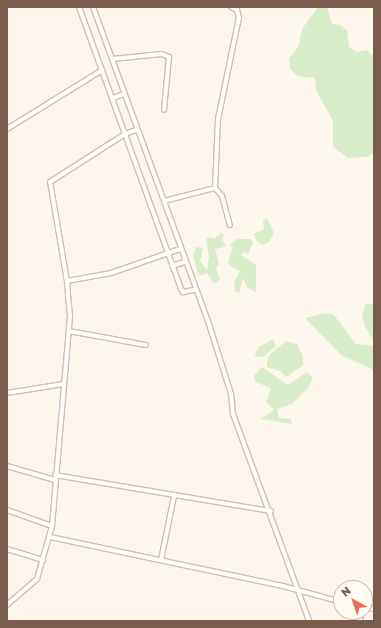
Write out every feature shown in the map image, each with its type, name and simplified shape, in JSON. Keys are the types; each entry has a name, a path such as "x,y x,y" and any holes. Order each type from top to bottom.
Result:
{"street":[{"path":"80,7 182,291 194,290"},
{"path":"93,7 136,130 164,201 194,290 208,321 231,394 233,414 271,511 309,621"},
{"path":"230,225 222,196 215,188 218,119 240,18 237,10 231,7"},
{"path":"112,59 162,54 169,57 164,110"},
{"path":"7,129 102,70"},
{"path":"112,98 124,94"},
{"path":"7,604 37,580 52,526 63,384 70,331 67,281 50,182 125,134 136,130"},
{"path":"164,201 215,188"},
{"path":"67,281 111,273 180,249"},
{"path":"172,266 184,262"},
{"path":"70,331 146,345"},
{"path":"7,393 63,384"},
{"path":"7,466 55,480"},
{"path":"55,475 271,511"},
{"path":"161,560 174,496"},
{"path":"7,510 52,526"},
{"path":"50,537 298,590 333,600"},
{"path":"7,549 43,560"}],"green space":[{"path":"318,7 327,7 332,24 340,25 347,30 349,47 357,52 367,50 374,57 374,153 366,157 348,158 333,147 333,121 316,90 315,78 297,76 290,69 289,59 299,45 302,29"},
{"path":"267,218 274,233 269,242 263,245 257,242 254,234 264,229 263,220"},
{"path":"221,233 224,235 222,240 226,246 215,249 219,263 216,269 220,279 214,284 207,273 199,276 193,256 196,247 203,248 200,261 207,270 209,257 206,239 210,237 214,239"},
{"path":"238,239 251,239 253,243 248,254 244,252 241,255 256,265 256,292 248,288 243,278 239,293 235,291 234,283 240,271 229,265 228,261 233,248 230,244"},
{"path":"366,304 374,304 374,342 364,324 362,314"},
{"path":"325,313 334,315 356,344 374,346 374,370 341,355 305,318"},
{"path":"273,339 276,346 263,357 254,356 259,347"},
{"path":"286,341 297,344 303,357 303,365 286,377 280,371 267,367 267,363 269,355"},
{"path":"262,367 288,385 307,372 313,378 308,388 292,404 277,409 279,418 291,419 292,424 261,419 274,410 266,402 271,389 255,381 254,376"}]}
